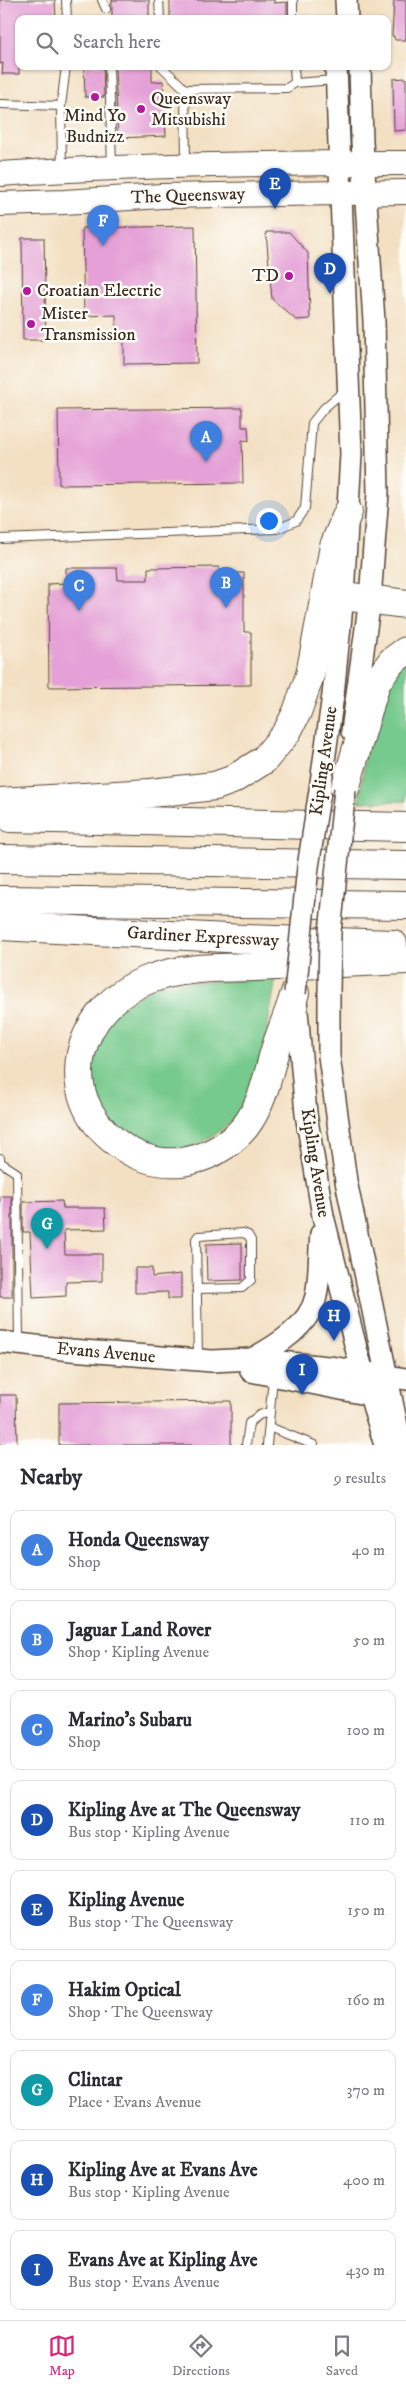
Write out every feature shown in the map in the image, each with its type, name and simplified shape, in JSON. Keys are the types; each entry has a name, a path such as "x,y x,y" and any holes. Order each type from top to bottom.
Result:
{"highway":[{"path":"0,802 150,793 215,786 239,777 264,760 287,732 297,712 310,675 334,546 348,512"},
{"path":"343,596 406,604"},
{"path":"332,789 376,683 392,662 406,651"},
{"path":"0,818 397,825"},
{"path":"0,859 406,865"},
{"name":"Gardiner Expressway","path":"0,900 406,905"},
{"name":"Gardiner Expressway","path":"0,926 244,940 406,944"},
{"path":"295,992 274,1052 266,1087 246,1126 232,1141 194,1160 173,1162 150,1160 126,1150 108,1136 87,1108 79,1073 81,1052 90,1028 102,1009 150,978 199,969 406,960"}],"main road":[{"path":"346,0 347,15"},
{"name":"Kipling Avenue","path":"360,70 374,321 378,493 370,599 332,789 308,867 295,992 306,1114 323,1216 385,1445"},
{"name":"Kipling Avenue","path":"336,73 351,454 343,596 333,695 329,992 330,1056 346,1181 380,1350 397,1377 404,1444"},
{"name":"The Queensway","path":"0,174 62,169 186,165 339,162 406,163"},
{"name":"The Queensway","path":"1,205 162,196 406,192"},
{"path":"252,1359 281,1343 306,1318 316,1298 323,1216"},
{"name":"Evans Avenue","path":"9,1343 205,1360 252,1359 364,1371 397,1377"},
{"name":"Evans Avenue","path":"205,1360 400,1400"}],"lane":[{"path":"66,0 67,15"},
{"path":"102,0 106,9"},
{"path":"160,0 160,15"},
{"path":"293,0 293,15"},
{"path":"62,169 62,106 66,70"},
{"path":"109,70 112,168"},
{"path":"166,70 185,89 186,165"},
{"path":"294,70 295,82"},
{"path":"185,89 287,88 295,82 336,73"},
{"path":"0,104 62,106"},
{"path":"0,539 277,529 296,521 305,508 312,423 324,408 348,388"},
{"path":"0,1158 0,1162 17,1173 9,1343"},
{"path":"196,1289 242,1288 247,1286 251,1280 250,1240 248,1235 243,1233 198,1236 196,1289 205,1360"},
{"path":"267,1445 273,1375"},
{"path":"246,1445 249,1423 259,1415 270,1412"},
{"path":"269,1426 314,1445"}],"green space":[{"path":"406,660 406,801 359,802 366,750 388,678"},
{"path":"276,978 264,1047 255,1079 234,1119 211,1138 187,1149 155,1149 129,1140 92,1101 89,1047 106,1016 159,984"}],"building":[{"path":"0,0 55,0 56,15 15,15 15,70 19,70 19,74 2,74 3,63 0,64"},
{"path":"112,0 149,0 149,15 112,15"},
{"path":"170,0 274,0 274,3 287,2 287,15 170,15"},
{"path":"394,0 406,0 406,40 395,40 394,36 392,36"},
{"path":"84,70 103,70 104,97 85,97"},
{"name":"Queensway Mitsubishi","path":"115,70 152,70 152,82 163,81 166,136 118,138"},
{"path":"406,78 406,130 394,131 393,79"},
{"path":"195,226 197,363 124,364 124,340 116,340 116,315 84,316 82,228"},
{"name":"TD","path":"266,232 289,232 308,253 310,319 296,320 272,299"},
{"path":"22,238 44,238 46,340 23,340"},
{"path":"242,408 242,427 248,427 249,441 242,440 243,483 59,485 58,410"},
{"path":"219,567 219,573 244,573 244,632 251,632 251,685 49,687 48,584 66,583 66,568 117,568 118,580 148,580 148,568"},
{"path":"0,1196 11,1196 12,1203 12,1297 0,1297"},
{"path":"62,1201 63,1208 105,1208 106,1229 64,1230 65,1254 102,1254 102,1281 66,1282 66,1296 33,1298 30,1232 23,1232 23,1202"},
{"path":"242,1243 242,1280 207,1281 206,1244"},
{"path":"135,1268 152,1268 152,1277 181,1274 181,1299 168,1299 168,1292 135,1293"},
{"path":"0,1395 16,1395 17,1445 0,1445"},
{"path":"231,1401 231,1445 59,1445 59,1403"}],"place":[{"name":"Mind Yo Budnizz","path":"95,97"},
{"name":"Queensway Mitsubishi","path":"141,109"},
{"name":"Kipling Avenue","path":"275,209"},
{"name":"Hakim Optical","path":"103,246"},
{"name":"TD","path":"289,276"},
{"name":"Croatian Electric","path":"27,291"},
{"name":"Kipling Ave at The Queensway","path":"330,294"},
{"name":"Mister Transmission","path":"31,324"},
{"name":"Honda Queensway","path":"206,462"},
{"name":"Jaguar Land Rover","path":"226,608"},
{"name":"Marino’s Subaru","path":"79,611"},
{"name":"Clintar","path":"47,1249"},
{"name":"Kipling Ave at Evans Ave","path":"334,1341"},
{"name":"Evans Ave at Kipling Ave","path":"302,1395"}]}
